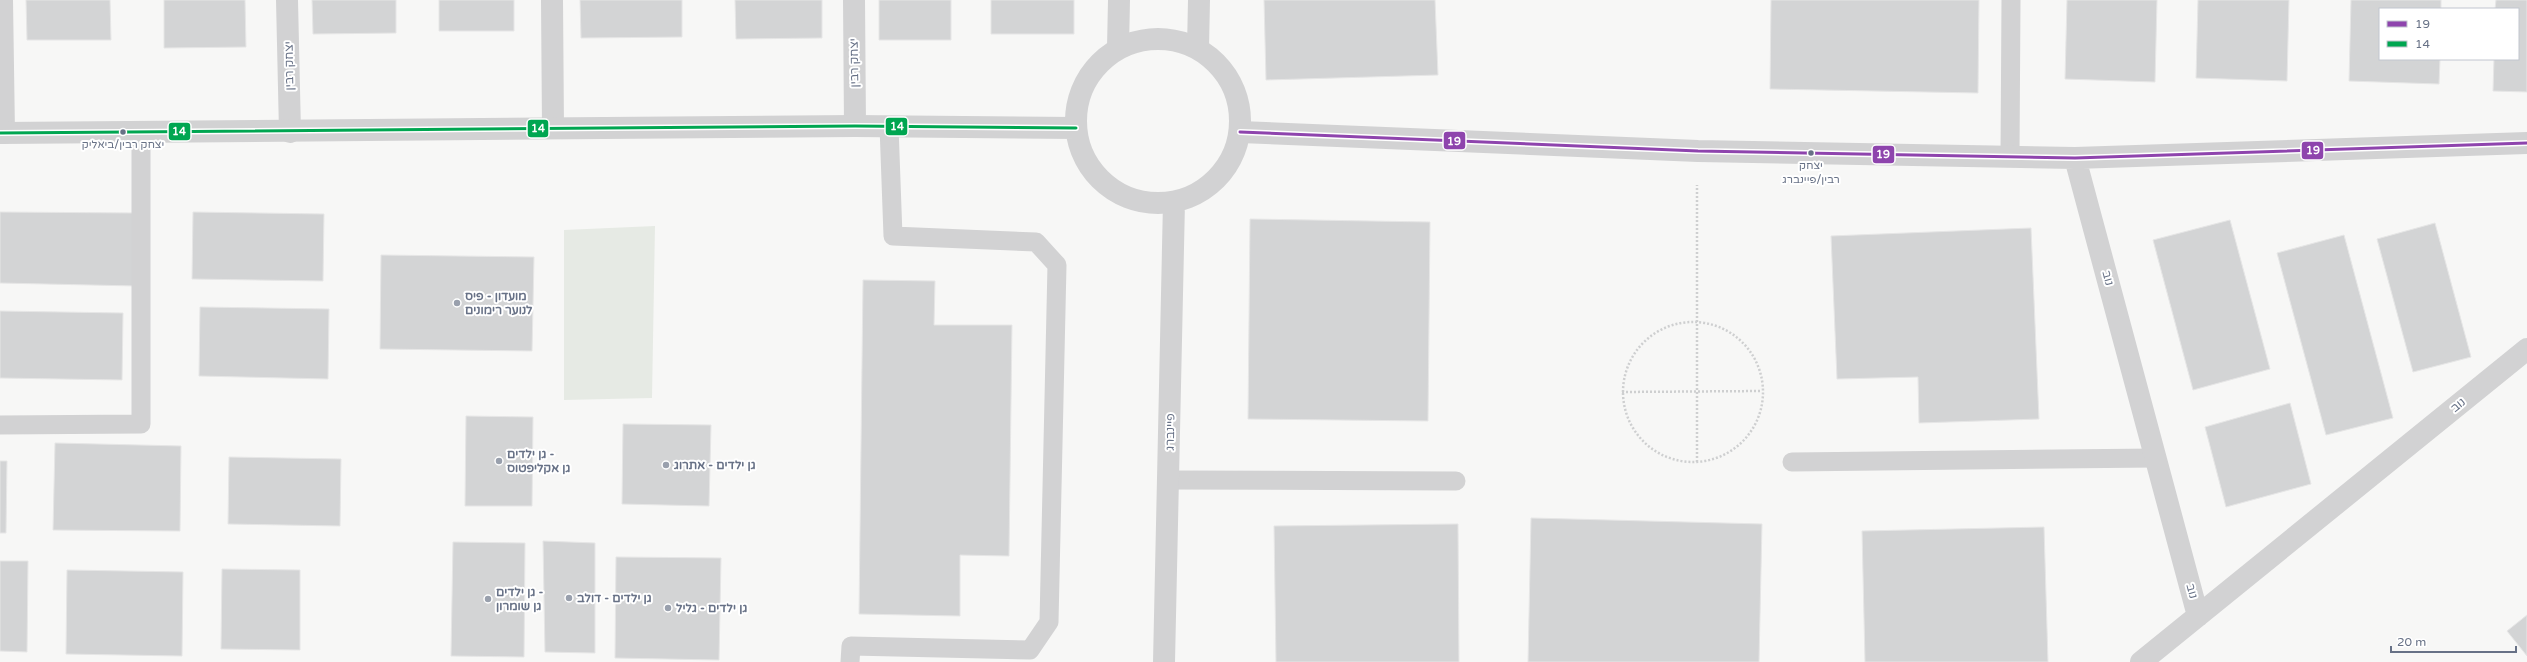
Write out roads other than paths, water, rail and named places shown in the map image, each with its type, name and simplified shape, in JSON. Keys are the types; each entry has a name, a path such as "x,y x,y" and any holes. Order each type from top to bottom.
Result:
{"street":[{"path":"2,0 2,133 290,132 553,128 855,126 1076,128"},
{"name":"יצחק רבין","path":"288,0 290,132"},
{"path":"552,0 553,128"},
{"name":"יצחק רבין","path":"854,0 855,126"},
{"path":"1118,48 1119,0"},
{"path":"1198,48 1199,0"},
{"path":"1144,39 1172,39 1198,48 1217,63 1232,83 1239,106 1240,132 1232,156 1219,177 1198,193 1174,202 1147,203 1120,194 1098,178 1083,155 1076,128 1077,104 1085,82 1099,62 1118,48 1144,39"},
{"path":"1240,132 1698,151 2075,158 2527,143"},
{"name":"נוב","path":"2075,158 2198,616 2527,349"},
{"name":"פיינברג","path":"1164,662 1174,202"},
{"path":"2141,662 2198,616"}],"lane":[{"path":"2010,156 2011,0"},
{"path":"850,662 851,646 1030,650 1049,622 1057,265 1036,242 892,236 889,126"},
{"path":"0,425 141,424 141,132"},
{"path":"1792,462 2156,458"},
{"path":"1169,480 1456,481"}],"place":[{"name":"יצחק רבין/ביאליק","path":"123,132"},
{"name":"יצחק רבין/פיינברג","path":"1811,153"},
{"name":"מועדון - פיס לנוער רימונים","path":"457,303"},
{"name":"גן ילדים - גן אקליפטוס","path":"499,461"},
{"name":"גן ילדים - אתרוג","path":"666,465"},
{"name":"גן ילדים - דולב","path":"569,598"},
{"name":"גן ילדים - גן שומרון","path":"488,599"},
{"name":"גן ילדים - גליל","path":"668,608"}]}
